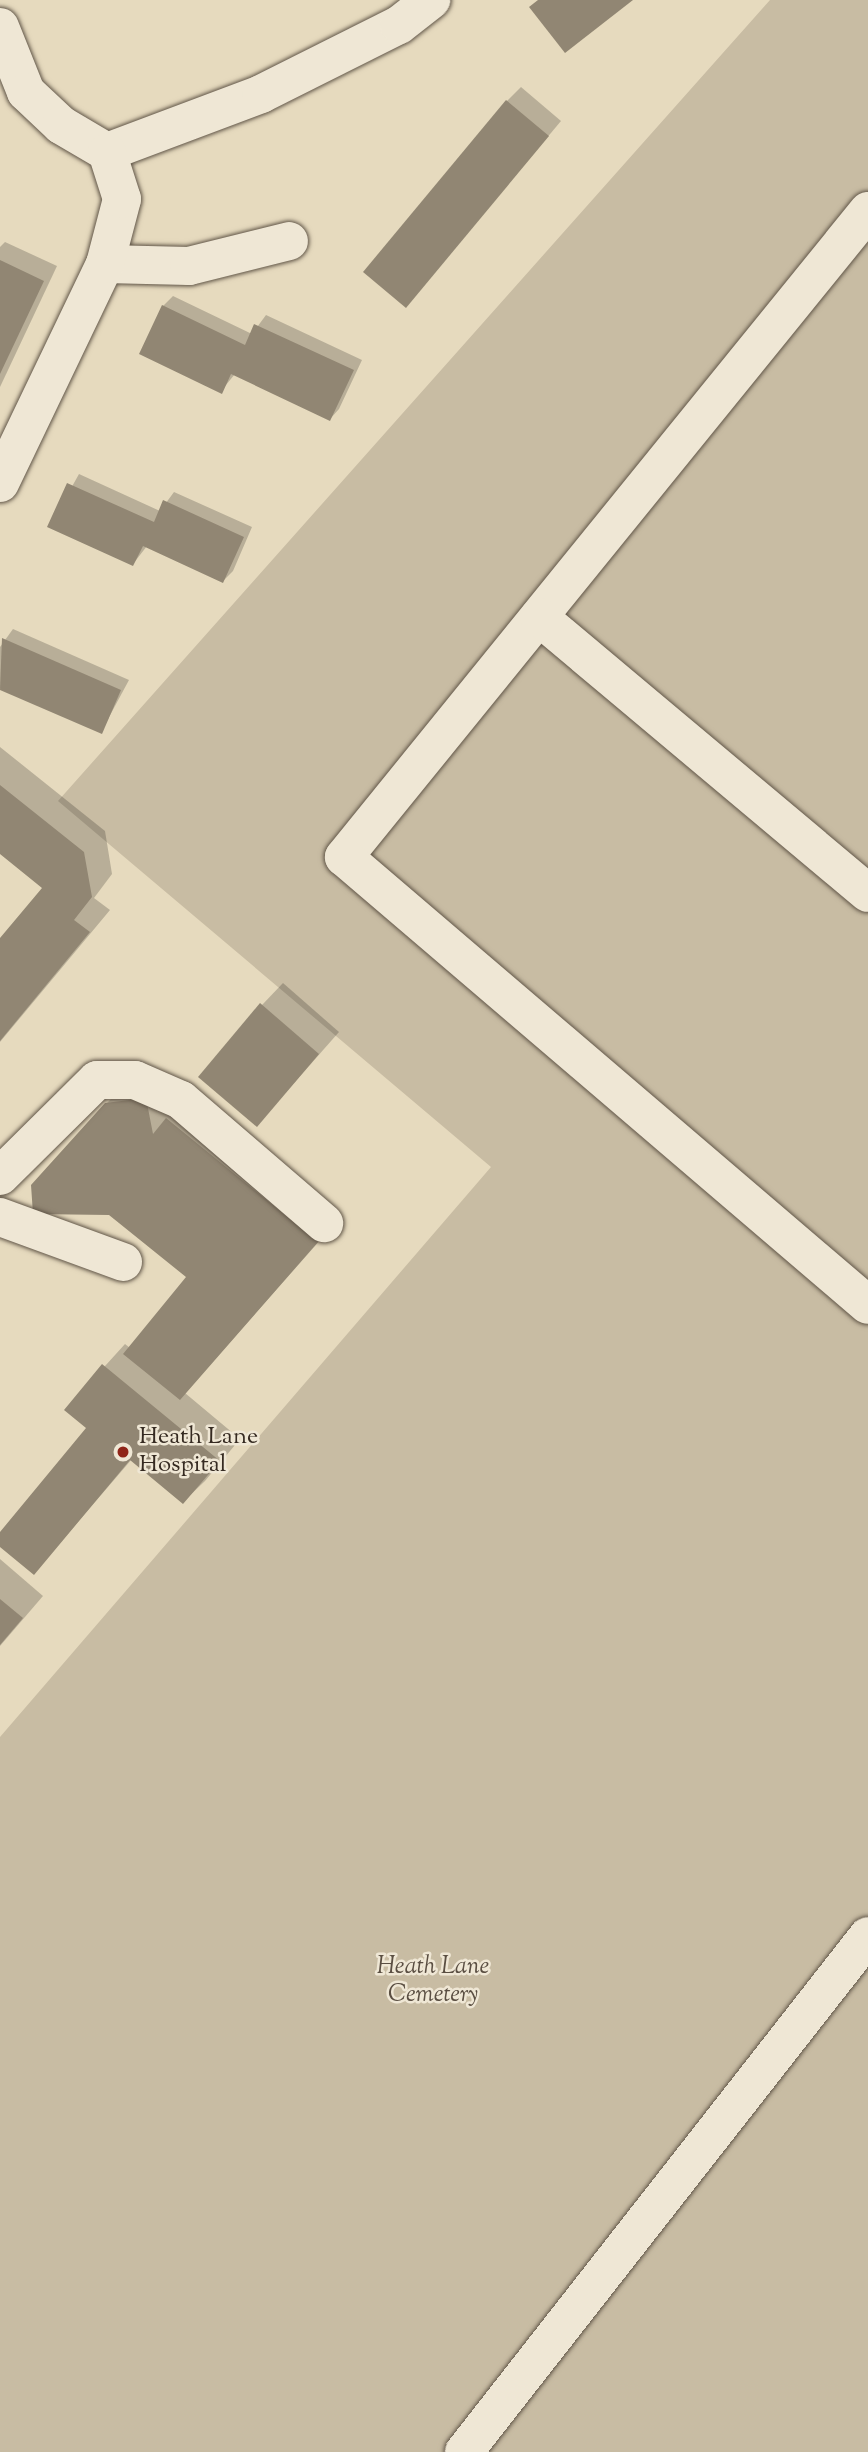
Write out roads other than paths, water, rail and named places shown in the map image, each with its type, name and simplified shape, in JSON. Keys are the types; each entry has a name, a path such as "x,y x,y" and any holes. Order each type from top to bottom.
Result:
{"street":[{"path":"107,152 261,94 399,25 431,0"},
{"path":"0,27 26,92 61,125 107,152 122,200 105,264 0,483"},
{"path":"868,211 344,858 868,1305"},
{"path":"105,264 189,266 289,241"},
{"path":"539,617 868,893"},
{"path":"0,1176 97,1080 135,1080 181,1100 324,1223"},
{"path":"0,1217 123,1262"},
{"path":"464,2452 868,1936"}],"place":[{"name":"Heath Lane Hospital","path":"123,1452"}],"park label":[{"name":"Heath Lane Cemetery","path":"433,1982"}]}
